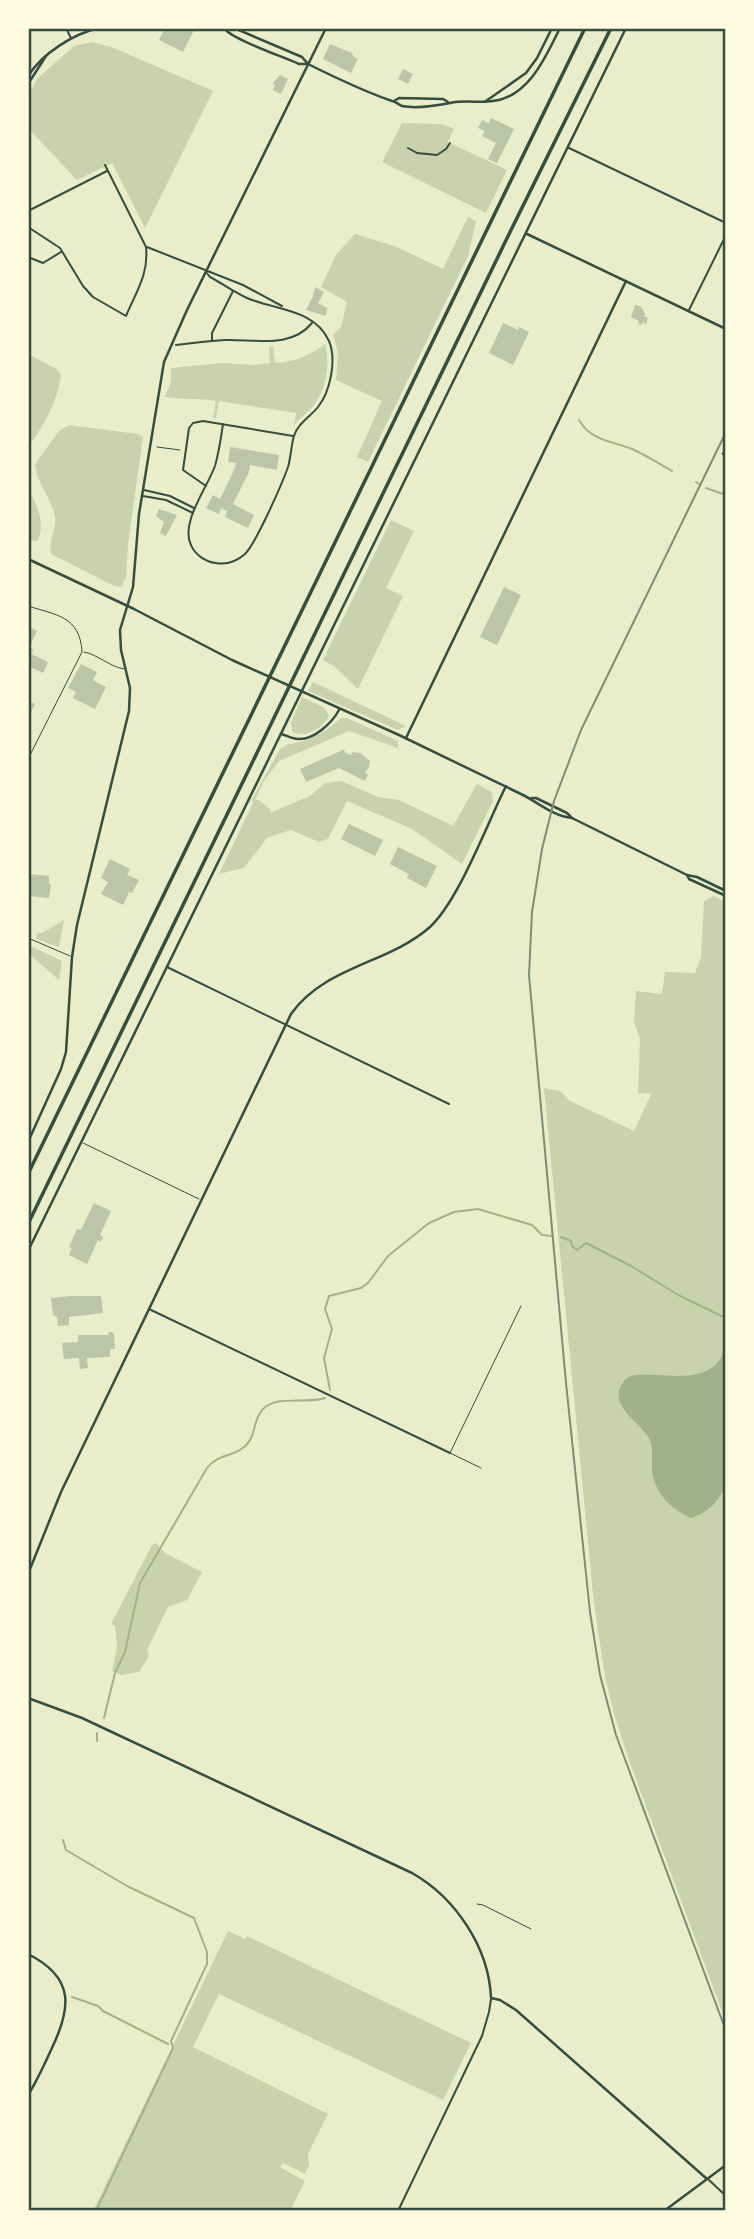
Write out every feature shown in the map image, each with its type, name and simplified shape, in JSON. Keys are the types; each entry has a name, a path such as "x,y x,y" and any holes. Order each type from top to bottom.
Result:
{"highway":[{"path":"28,1174 585,28"},
{"path":"28,1224 611,28"}],"street":[{"path":"66,28 72,39"},
{"path":"28,75 46,56 72,39 99,28"},
{"path":"224,28 226,32 252,44 299,64 308,64"},
{"path":"234,28 302,57 308,64 373,95 400,105 414,106 495,101 505,97 528,81 544,60 559,28"},
{"path":"28,1142 66,1052 72,957 81,906 129,711 130,684 120,640 121,625 134,585 135,548 164,362 326,28"},
{"path":"486,101 526,73 552,28"},
{"path":"28,1251 626,28"},
{"path":"28,84 46,56"},
{"path":"394,101 400,98 443,99 449,103"},
{"path":"408,148 417,153 437,155 450,143"},
{"path":"568,147 726,223"},
{"path":"447,148 453,151"},
{"path":"28,227 63,251 87,292 104,305 126,316 144,277 148,259 146,247 106,164"},
{"path":"28,211 108,171"},
{"path":"526,233 726,329"},
{"path":"689,312 726,235"},
{"path":"146,247 243,285 277,302 313,322 325,332 331,344 330,379 322,401 294,436 289,465 249,549 239,559 228,564 217,564 197,554 190,545 188,526 218,456 223,424"},
{"path":"28,257 43,263 63,251"},
{"path":"206,271 211,277 251,300 283,307"},
{"path":"406,738 626,281"},
{"path":"212,341 212,333 234,291"},
{"path":"176,345 287,339 305,331 313,322"},
{"path":"206,486 183,470 193,423 199,421 223,424 294,436"},
{"path":"143,490 170,496 195,509"},
{"path":"142,496 166,500 193,513"},
{"path":"28,559 254,670 406,738 530,798 536,798 572,818 726,891"},
{"path":"281,733 295,739 304,738 328,725 339,710"},
{"path":"28,1574 61,1492 286,1024 300,1002 320,985 413,938 438,919 451,900 506,786"},
{"path":"687,874 689,878 726,896"},
{"path":"167,967 449,1104"},
{"path":"148,1309 450,1453"},
{"path":"28,1698 71,1712 425,1881 448,1900 465,1923 486,1968 491,1998 489,2012 482,2036 398,2211"},
{"path":"28,1954 56,1974 65,1994 66,2010 61,2029 28,2095"},
{"path":"491,1998 516,2010 726,2196"},
{"path":"664,2211 726,2165"}],"lane":[{"path":"28,606 46,610 74,626 81,640 82,652 28,759"},
{"path":"82,652 94,654 113,667 125,669"},
{"path":"28,938 72,957"},
{"path":"82,1142 201,1200"},
{"path":"481,1468 450,1453 521,1306"},
{"path":"477,1905 483,1905 531,1929"}],"path":[{"path":"150,446 186,451"},
{"path":"725,456 722,454 726,446"}],"shaded area":[{"path":"92,42 114,48 213,91 145,228 112,163 77,180 28,128 28,96 37,79 74,46"},
{"path":"402,123 442,124 454,129 448,142 507,170 486,213 382,162"},
{"path":"468,217 476,221 468,256 368,462 357,457 382,401 336,380 338,353 333,335 341,327 347,302 321,287 336,255 355,234 397,247 443,269"},
{"path":"325,344 325,384 314,405 294,426 296,413 219,401 216,418 213,418 216,401 165,397 171,381 171,368 223,363 270,363 269,347 273,346 275,363 289,361 301,358"},
{"path":"28,354 58,370 61,376 49,413 28,447"},
{"path":"69,425 138,434 143,437 126,577 121,587 51,554 55,516 35,464 59,431"},
{"path":"28,488 41,521 37,541 28,541"},
{"path":"391,520 414,531 386,588 403,596 358,689 334,666 323,660"},
{"path":"313,682 406,726 398,730 308,691"},
{"path":"302,697 323,707 329,715 314,731 297,734 292,732 291,722"},
{"path":"341,718 347,718 398,741 398,748 349,731 279,761 264,781 255,800 259,800 271,810 270,813 310,796 325,783 341,781 378,797 399,800 453,826 477,784 492,792 493,801 462,864 412,829 347,801 328,839 319,842 291,830 267,838 244,868 219,874 254,801 251,801 280,749 325,731"},
{"path":"714,896 726,903 726,2022 630,1763 605,1677 594,1604 544,1088 560,1091 570,1101 634,1131 651,1094 638,1093 640,1039 634,1021 636,991 662,994 665,972 695,973 701,957 704,901"},
{"path":"64,920 59,947 36,939 37,933 42,933"},
{"path":"28,945 62,961 59,980 28,953"},
{"path":"726,1342 726,1485 712,1506 691,1518 672,1506 658,1490 652,1471 651,1443 621,1404 620,1388 625,1380 633,1376 699,1374 711,1368 721,1358"},
{"path":"156,1543 165,1553 202,1572 187,1600 168,1607 147,1650 149,1656 139,1672 121,1675 112,1671 117,1648 115,1626 111,1624 152,1545"},
{"path":"228,1931 245,1939 247,1936 471,2043 443,2100 219,1994 193,2047 328,2114 308,2154 309,2165 305,2174 283,2163 280,2167 305,2181 290,2211 93,2211"}],"building":[{"path":"165,28 195,28 183,52 159,40"},
{"path":"330,44 352,53 358,59 351,73 323,59"},
{"path":"403,69 413,74 408,84 398,79"},
{"path":"280,75 288,79 281,94 273,90 273,83"},
{"path":"491,118 514,129 497,163 488,159 496,143 482,136 485,131 478,128 482,120 489,123"},
{"path":"315,287 324,292 318,303 327,308 326,316 306,310"},
{"path":"635,305 640,306 644,316 648,318 646,324 638,324 639,321 631,317"},
{"path":"503,323 529,332 513,365 489,353"},
{"path":"230,447 279,455 277,470 250,465 233,504 254,515 248,528 225,517 227,511 221,508 219,514 206,508 213,495 220,499 235,468 236,463 228,462"},
{"path":"159,509 177,515 166,536 160,533 164,522 156,516"},
{"path":"504,587 521,595 497,645 480,637"},
{"path":"28,626 37,631 29,648 33,651 30,653 48,662 43,673 28,666"},
{"path":"81,664 97,672 93,680 106,687 95,709 73,698 76,692 68,688"},
{"path":"28,701 35,704 28,718"},
{"path":"345,749 344,752 351,755 352,752 360,753 370,761 365,781 339,768 306,782 300,769"},
{"path":"349,824 383,840 375,856 341,839"},
{"path":"398,847 437,866 426,888 407,878 409,874 390,864"},
{"path":"110,859 130,869 127,875 139,880 123,905 101,894 108,882 101,878"},
{"path":"28,874 49,876 49,898 28,896"},
{"path":"94,1203 111,1211 100,1235 103,1237 101,1242 98,1240 87,1264 69,1255 72,1248 69,1247"},
{"path":"101,1296 103,1313 69,1317 69,1325 58,1326 57,1317 53,1315 51,1298"},
{"path":"108,1332 114,1335 115,1349 110,1349 110,1357 87,1358 88,1368 80,1369 79,1358 64,1359 62,1343 78,1342 78,1335 109,1335"}],"waterway":[{"path":"579,420 596,436 632,449 672,471"},
{"path":"706,488 726,495"},
{"path":"330,1390 324,1358 332,1329 325,1309 329,1296 361,1288 368,1283 388,1256 429,1223 454,1212 478,1209 532,1225 542,1235 551,1236"},
{"path":"561,1237 571,1241 577,1250 586,1243 680,1296 726,1318"},
{"path":"104,1718 115,1673 125,1652 140,1583 207,1468 216,1460 248,1444 258,1417 265,1407 281,1401 325,1398"},
{"path":"97,1733 97,1741"},
{"path":"63,1840 66,1850 127,1886 194,1918 207,1952 207,1964 171,2041 173,2048 96,2211"},
{"path":"72,1997 98,2006 168,2044"}],"railway":[{"path":"726,432 581,730 554,801 542,849 532,912 529,975 566,1383 590,1612 600,1675 616,1735 726,2031"}]}
